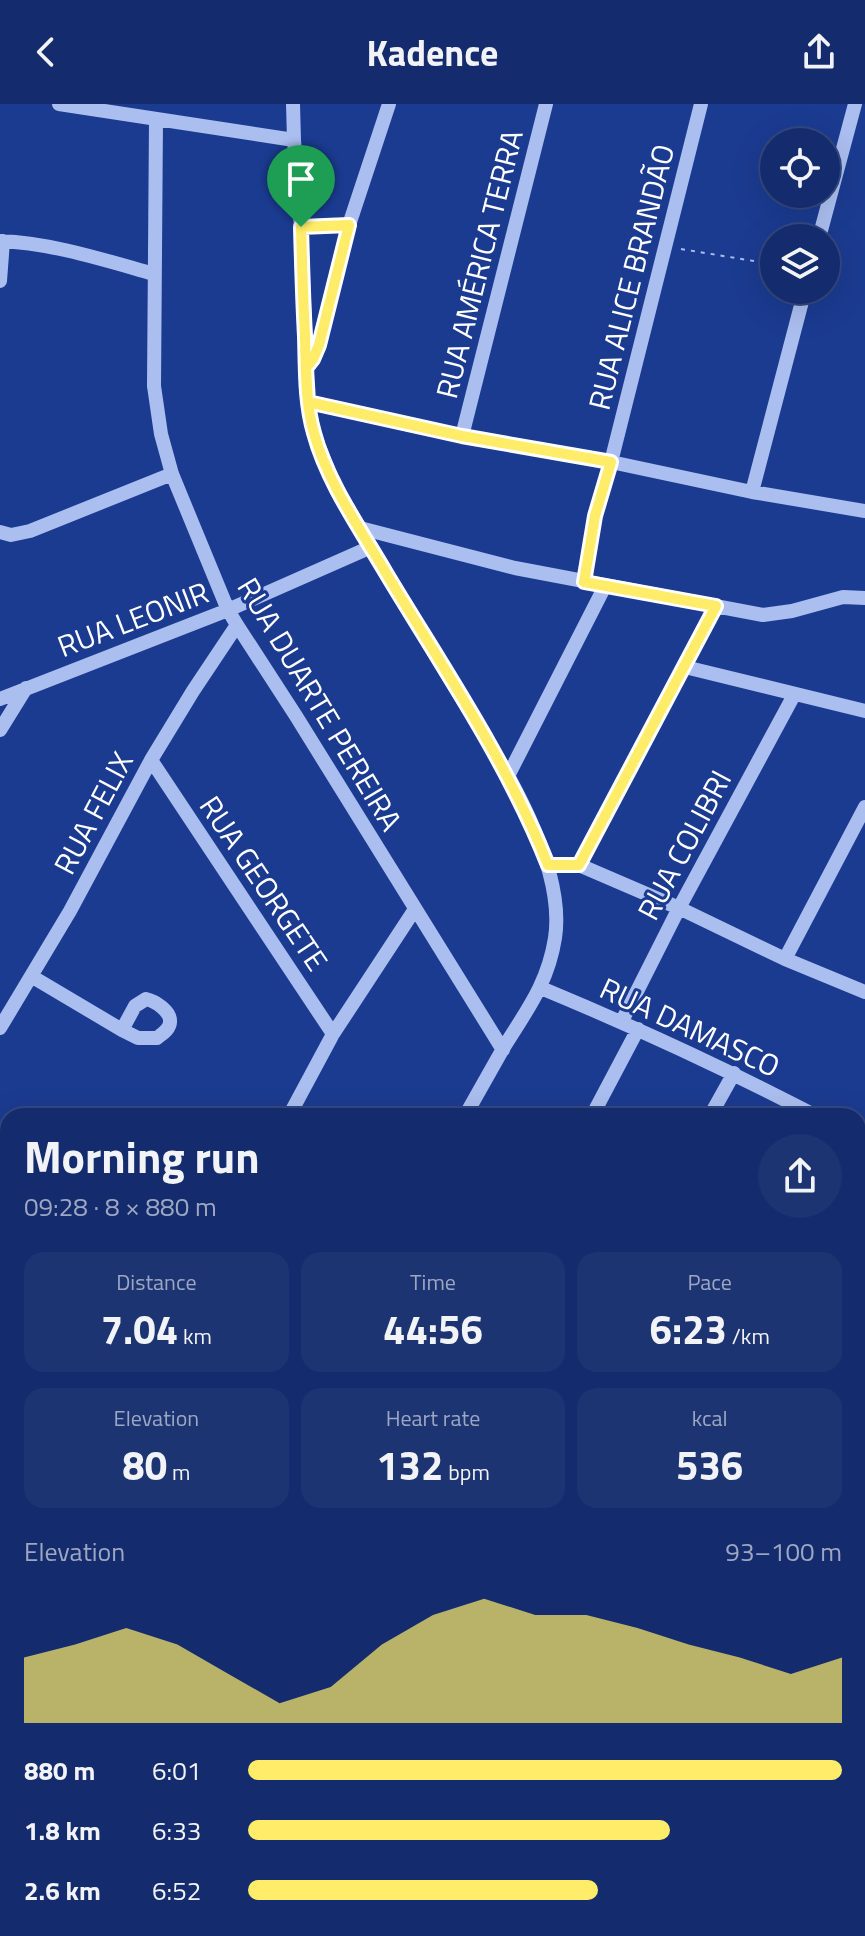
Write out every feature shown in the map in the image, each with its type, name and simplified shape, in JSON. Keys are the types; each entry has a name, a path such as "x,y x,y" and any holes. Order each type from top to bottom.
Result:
{"street":[{"path":"59,104 294,140"},
{"path":"293,104 308,402 314,434 335,486 508,776 548,865 556,900 557,919 552,954 541,988 470,1108"},
{"path":"306,368 319,345 349,225 389,104"},
{"name":"RUA AMÉRICA TERRA","path":"462,436 546,104"},
{"name":"RUA ALICE BRANDÃO","path":"611,462 701,104"},
{"path":"823,224 855,104"},
{"name":"RUA DUARTE PEREIRA","path":"156,120 154,386 161,434 172,474 228,610 503,1050"},
{"path":"301,227 349,225"},
{"path":"0,281 2,241 91,257 154,274"},
{"path":"752,492 801,304"},
{"path":"308,402 462,436 865,511"},
{"path":"0,532 11,535 30,531 172,474"},
{"path":"360,528 515,568 763,615 792,611 843,597 865,598"},
{"name":"RUA LEONIR","path":"0,699 228,610 371,547"},
{"path":"508,776 605,586"},
{"path":"579,865 716,606"},
{"name":"RUA FELIX","path":"0,1028 70,911 151,760 237,625"},
{"path":"685,667 865,711"},
{"path":"0,730 26,688"},
{"name":"RUA COLIBRI","path":"622,1021 794,695"},
{"name":"RUA GEORGETE","path":"151,760 333,1034"},
{"path":"785,959 865,807"},
{"path":"548,865 579,865 865,992"},
{"path":"293,1108 333,1034 415,909"},
{"path":"31,976 122,1030"},
{"name":"RUA DAMASCO","path":"541,988 622,1021 801,1108"},
{"path":"596,1108 638,1029"},
{"path":"714,1108 734,1073"}],"path":[{"path":"666,246 760,262"},
{"path":"584,582 595,516 611,462"}],"route":[{"path":"301,227 306,368 308,402 323,459 335,486 508,776 548,865 579,865 716,606 584,582 595,516 611,462 462,436 308,402 306,368 319,345 349,225 301,227"}]}
